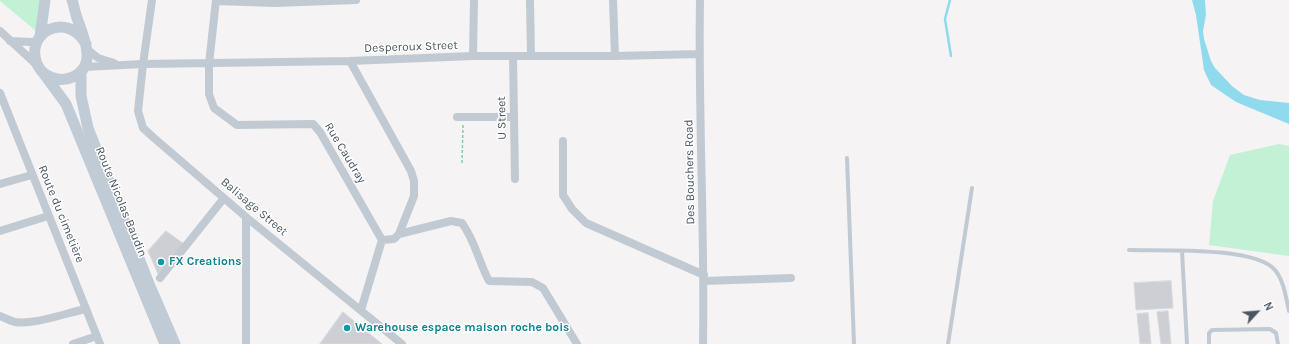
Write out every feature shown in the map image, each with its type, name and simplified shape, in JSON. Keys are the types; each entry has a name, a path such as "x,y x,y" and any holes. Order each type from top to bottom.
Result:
{"main road":[{"path":"45,0 39,39 35,49 35,58 41,70 52,78 61,80 69,79 83,69 86,61 87,47 72,0"},
{"path":"39,39 51,29 59,26 76,31 82,37 87,47"},
{"name":"Route Nicolas Baudin","path":"83,69 81,96 88,128 149,284 175,344"},
{"name":"Route Nicolas Baudin","path":"41,70 66,104 165,344"}],"street":[{"name":"Balisage Street","path":"152,0 138,111 143,128 246,217 402,344"},
{"path":"209,64 216,0 355,0"},
{"path":"473,56 474,0"},
{"path":"530,0 531,56"},
{"path":"613,0 615,56"},
{"name":"Des Bouchers Road","path":"700,0 699,54 704,278 703,344"},
{"path":"0,31 41,70"},
{"path":"10,41 31,42 39,39"},
{"path":"87,47 98,58 123,65"},
{"name":"Desperoux Street","path":"83,69 143,64 350,61 473,56 615,56 699,54"},
{"name":"U Street","path":"513,56 515,179"},
{"path":"350,61 411,171 414,181 414,196 399,234 394,239 382,240 360,310"},
{"name":"Rue Caudray","path":"209,64 209,94 214,108 237,125 313,124 320,132 382,240"},
{"name":"Route du cimetière","path":"0,92 3,111 32,175 99,340"},
{"path":"460,117 514,117"},
{"path":"562,141 563,195 572,209 586,223 704,278 791,278"},
{"path":"0,184 32,175"},
{"path":"160,278 224,198"},
{"path":"0,231 48,216"},
{"path":"246,217 246,344"},
{"path":"399,234 452,221 462,222 470,234 481,267 489,282 532,282 543,288 577,344"},
{"path":"0,316 13,322 22,322 34,321 86,309"},
{"path":"73,344 99,340"}],"lane":[{"path":"847,158 854,344"},
{"path":"948,344 972,188"},
{"path":"1129,250 1230,253 1268,264 1275,270 1280,278 1289,311"},
{"path":"1182,251 1187,344"},
{"path":"1208,344 1209,333 1212,330 1270,329 1276,333 1278,344"}],"path":[{"path":"460,117 462,163"}],"green space":[{"path":"40,0 36,31 0,1"},
{"path":"1279,144 1289,146 1289,256 1209,245 1213,201 1230,155"}],"water":[{"path":"1192,0 1205,0 1206,15 1203,31 1204,39 1211,61 1215,68 1232,86 1244,95 1260,100 1289,103 1289,124 1236,102 1211,85 1204,70 1196,15"}],"building":[{"name":"FX Creations","path":"166,231 184,244 158,274 148,251"},
{"path":"1171,281 1173,308 1136,310 1134,283"},
{"path":"1168,311 1171,344 1161,344 1157,312"},
{"name":"Warehouse espace maison roche bois","path":"343,312 382,344 320,344"},
{"path":"1148,313 1151,344 1140,344 1137,314"}],"waterway":[{"path":"950,0 945,19 951,56"}],"place":[{"name":"FX Creations","path":"161,262"},
{"name":"Warehouse espace maison roche bois","path":"347,328"}]}
